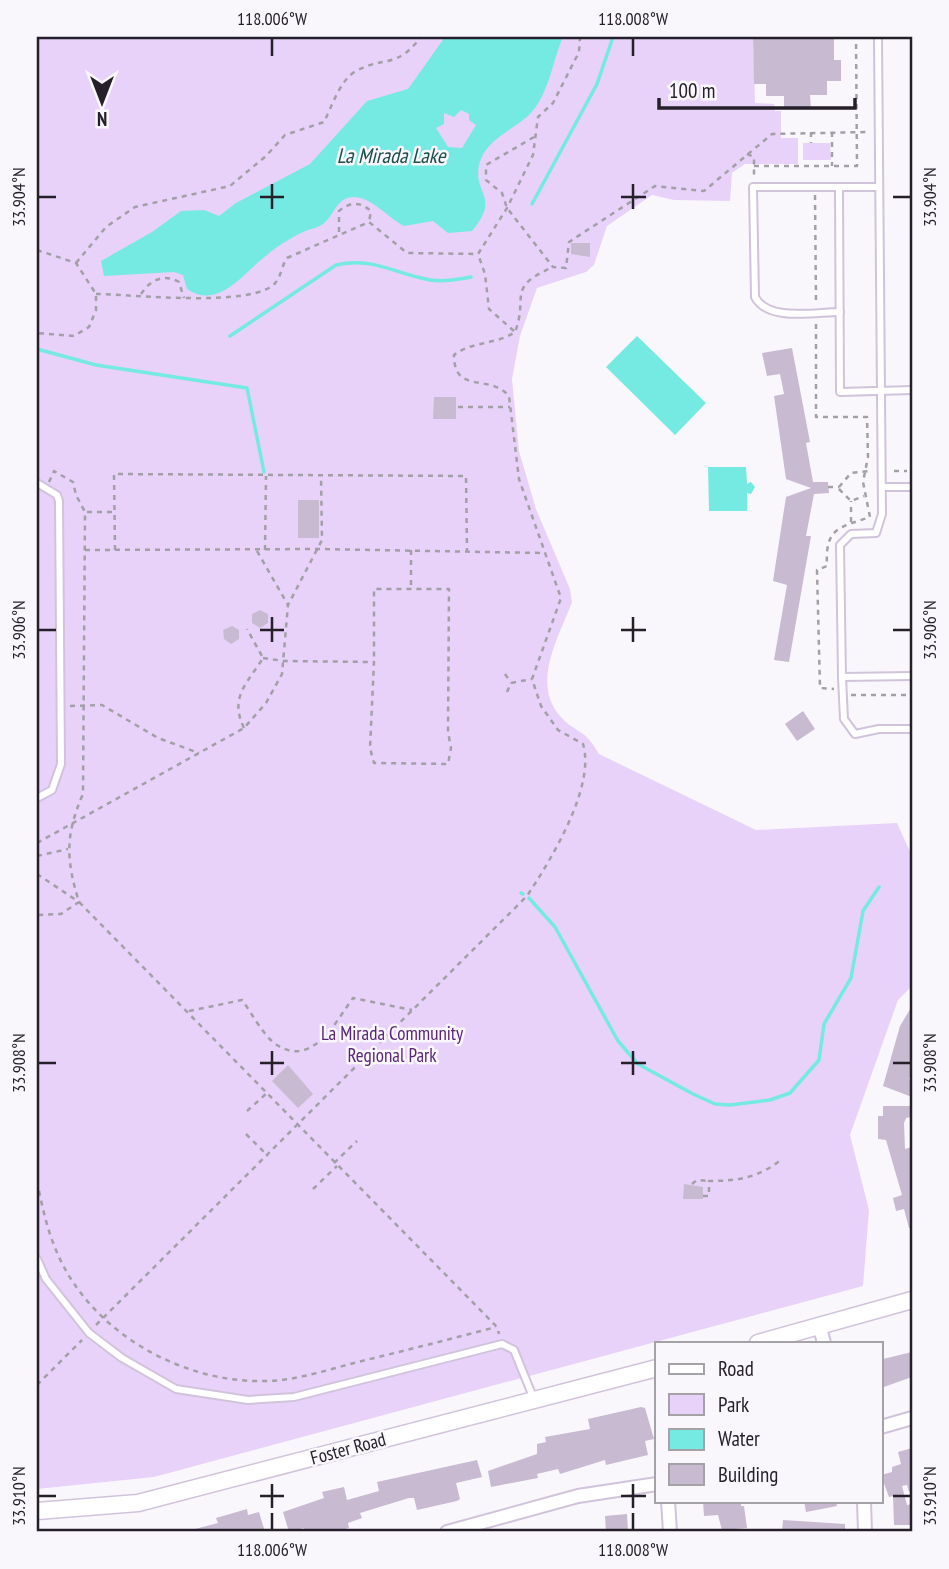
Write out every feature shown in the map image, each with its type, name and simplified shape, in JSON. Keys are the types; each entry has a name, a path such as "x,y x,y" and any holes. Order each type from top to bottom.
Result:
{"street":[{"path":"767,1342 822,1336 912,1300"},
{"name":"Foster Road","path":"37,1511 138,1503 655,1368"},
{"path":"883,1426 912,1418"},
{"path":"447,1532 578,1496 655,1484"},
{"path":"668,1502 670,1532"},
{"path":"863,1502 865,1532"}],"lane":[{"path":"878,37 882,514 876,533 851,534 840,545 844,719 855,734 879,729 912,729"},
{"path":"840,312 771,312 760,307 755,297 753,187 879,187"},
{"path":"839,187 840,392 912,390"},
{"path":"37,798 52,790 61,764 60,502 57,495 40,481"},
{"path":"882,487 912,487"},
{"path":"842,677 912,676"},
{"path":"37,1259 47,1279 89,1333 122,1358 176,1389 248,1400 294,1396 502,1344 514,1350 533,1399"}],"path":[{"path":"76,263 106,227 135,207 230,186 266,156 285,135 324,122 343,84 355,72 407,56 421,37"},
{"path":"478,254 507,208 533,155 538,117 553,103 579,52 580,37"},
{"path":"747,155 754,157 754,166 857,166 856,37"},
{"path":"811,132 811,143"},
{"path":"832,132 832,166"},
{"path":"37,1385 527,896 550,860 577,798 587,757 583,744 558,730 541,706 532,679 561,598 543,554 519,478 509,396 503,389 461,379 454,370 454,355 464,347 505,339 515,332 521,289 533,276 553,267 566,268 569,242 655,186 704,191 772,134 878,132"},
{"path":"534,137 486,165 486,180 502,193 507,208 553,267"},
{"path":"815,166 815,179"},
{"path":"815,195 816,303"},
{"path":"338,232 338,211 347,204 357,203 371,211 369,222"},
{"path":"96,294 184,298 233,297 262,291 276,282 287,258 338,232 369,222"},
{"path":"369,222 407,253 478,254"},
{"path":"37,250 76,263 96,294 96,310 89,327 74,336 37,333"},
{"path":"478,254 485,274 489,309 515,332"},
{"path":"141,294 155,279 171,277 179,282 184,298"},
{"path":"816,321 816,416 867,416 864,496 870,517 850,522 835,531 826,549 827,566 817,570 820,688 834,688 834,693"},
{"path":"37,393 37,423"},
{"path":"458,407 510,407"},
{"path":"40,481 49,482 54,471 73,482 85,512 83,794 70,823 68,849 79,902"},
{"path":"828,487 839,487 851,473 870,471"},
{"path":"894,471 907,471"},
{"path":"115,550 114,474 466,476 467,551"},
{"path":"37,843 244,728 266,702 282,674 288,605 322,540 321,475"},
{"path":"265,551 266,476"},
{"path":"839,487 851,502 850,522"},
{"path":"851,502 864,496"},
{"path":"85,512 115,512"},
{"path":"84,550 318,549 543,554"},
{"path":"411,550 411,589"},
{"path":"257,551 288,605"},
{"path":"374,589 449,589 448,732 452,748 448,764 374,763 370,748 374,662 374,589"},
{"path":"247,629 263,658"},
{"path":"263,658 284,661 374,662"},
{"path":"244,728 237,713 237,702 241,691 263,658"},
{"path":"505,674 511,683"},
{"path":"511,683 532,679"},
{"path":"507,692 511,683"},
{"path":"850,695 912,695"},
{"path":"60,706 102,705 158,738 199,753"},
{"path":"37,853 68,849"},
{"path":"37,874 79,902 497,1327 288,1379 236,1380 189,1369 143,1348 84,1297 64,1268 48,1231 37,1181"},
{"path":"37,915 61,914 79,902"},
{"path":"189,1011 242,1000 277,1045 292,1049 310,1048 323,1041 353,998 412,1010"},
{"path":"247,1111 267,1093"},
{"path":"246,1134 268,1156"},
{"path":"313,1189 357,1141"},
{"path":"692,1184 697,1180 744,1181 771,1168 782,1159"},
{"path":"703,1196 709,1196 709,1181"}],"green space":[{"name":"La Mirada Community Regional Park","path":"37,37 753,37 755,103 774,104 775,111 781,111 781,138 798,138 798,164 745,164 732,173 730,201 674,200 652,195 607,226 594,265 586,272 537,288 520,336 512,379 519,451 536,509 570,589 572,602 550,660 548,675 552,703 560,716 589,739 599,754 756,830 897,823 912,856 912,986 898,1000 850,1135 869,1210 863,1286 154,1477 37,1489"},
{"path":"803,143 830,143 831,160 803,160"}],"water":[{"name":"La Mirada Lake","path":"445,37 563,37 545,89 535,108 493,142 482,156 478,175 485,203 480,219 472,231 448,233 433,221 404,226 374,204 354,197 339,203 319,227 303,232 280,245 230,287 220,292 199,295 187,289 183,275 174,272 104,276 101,261 152,232 181,211 204,210 219,216 236,203 310,164 367,101 408,89","holes":["461,110 469,114 469,120 476,125 462,148 448,147 436,128 444,124 444,113 454,117"]},
{"path":"637,336 706,403 675,435 606,367"},
{"path":"708,467 746,467 747,484 751,482 755,487 751,494 747,493 747,511 709,511"}],"building":[{"path":"753,37 834,37 834,60 841,60 841,81 827,81 827,95 810,95 811,109 784,109 784,96 766,96 766,84 754,84"},
{"path":"571,243 590,243 590,257 571,254"},
{"path":"792,348 810,442 806,443 813,482 828,482 829,493 814,494 806,536 811,536 789,662 774,660 787,585 773,581 786,497 811,488 786,479 774,396 784,394 780,374 767,376 762,353"},
{"path":"434,397 456,397 456,419 433,419"},
{"path":"298,500 319,500 319,538 298,538"},
{"path":"260,610 268,614 268,623 260,628 252,623 252,614"},
{"path":"232,626 239,630 239,639 231,644 224,639 223,630"},
{"path":"803,711 815,729 797,741 785,724"},
{"path":"912,1006 912,1072 909,1079 912,1081 912,1097 883,1086 900,1026"},
{"path":"288,1065 313,1094 298,1108 272,1081"},
{"path":"883,1106 912,1106 912,1117 906,1118 904,1123 905,1149 912,1147 912,1228 909,1228 904,1209 896,1211 893,1198 902,1195 886,1140 878,1139 878,1116 883,1116"},
{"path":"684,1184 703,1187 703,1199 683,1199"},
{"path":"912,1352 912,1377 883,1387 883,1359"},
{"path":"645,1408 654,1439 645,1441 648,1455 606,1465 605,1460 560,1474 558,1469 537,1474 538,1478 491,1487 488,1471 537,1454 537,1444 546,1442 545,1437 590,1429 588,1419"},
{"path":"912,1448 912,1491 909,1492 907,1485 902,1486 907,1505 912,1504 912,1525 894,1525 893,1496 889,1497 883,1480 883,1474 892,1472 892,1467 901,1464 898,1452"},
{"path":"477,1460 482,1477 456,1483 460,1499 457,1501 417,1510 414,1498 409,1498 360,1513 362,1518 348,1523 349,1528 332,1532 306,1532 304,1528 289,1532 283,1512 324,1498 322,1492 344,1487 347,1500 379,1491 377,1482"},
{"path":"703,1502 741,1502 747,1528 722,1530 718,1515 704,1516"},
{"path":"804,1502 836,1502 837,1506 806,1512"},
{"path":"247,1509 248,1515 259,1512 265,1532 195,1532 195,1529 218,1523 216,1518"},
{"path":"627,1514 628,1532 606,1532 605,1516"},
{"path":"783,1520 845,1524 845,1532 782,1532"}],"waterway":[{"path":"532,204 597,84 613,37"},
{"path":"230,336 336,265 369,264 434,280 471,277"},
{"path":"37,349 96,365 247,388 264,472"},
{"path":"529,898 555,927 618,1041 638,1064 715,1104 730,1105 770,1100 790,1093 819,1060 824,1024 851,978 863,911 879,887"}]}
